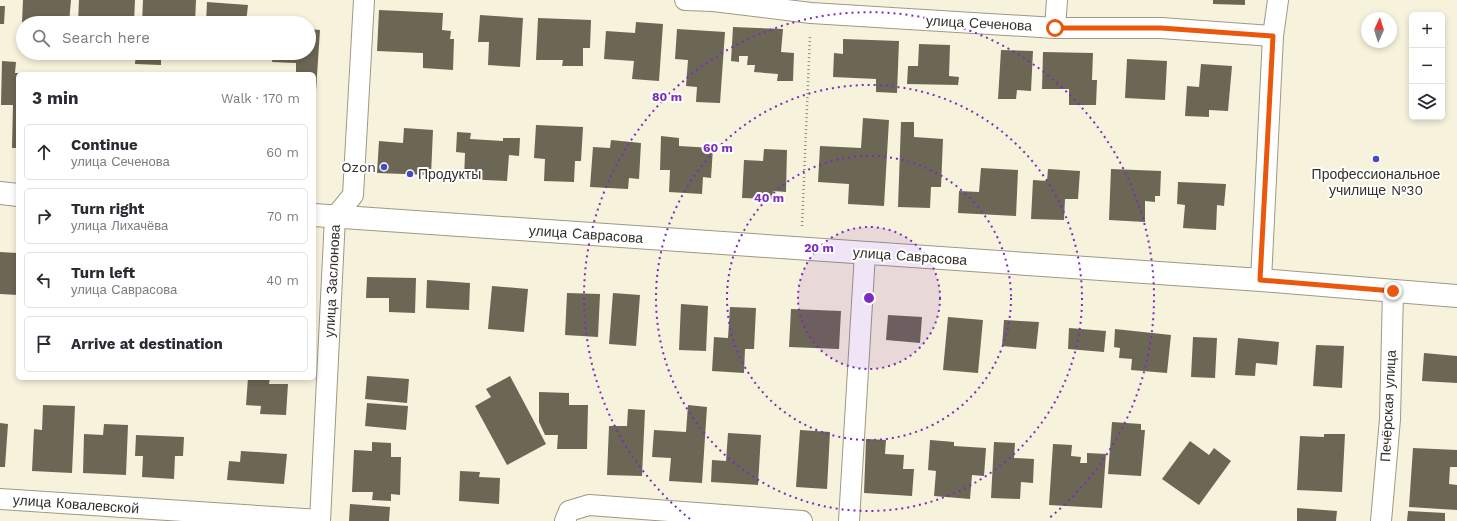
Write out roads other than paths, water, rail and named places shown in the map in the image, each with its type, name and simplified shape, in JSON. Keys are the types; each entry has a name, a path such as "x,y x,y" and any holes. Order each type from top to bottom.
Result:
{"street":[{"name":"улица Заслонова","path":"320,521 324,216 353,195 364,0"},
{"name":"улица Сеченова","path":"685,0 713,1 811,13 1055,28 1161,28 1273,36"},
{"path":"1055,28 1057,0"},
{"path":"1260,280 1273,36 1278,0"},
{"path":"0,193 16,195"},
{"name":"улица Саврасова","path":"324,216 1260,280 1457,296"},
{"path":"849,521 865,254"},
{"name":"Печёрская улица","path":"1381,521 1390,419 1393,291"},
{"name":"улица Ковалевской","path":"0,499 320,521"},
{"path":"565,521 569,511 589,505 802,521"}],"place":[{"name":"Профессиональное училище №30","path":"1376,159"},
{"name":"Ozon","path":"384,167"},
{"name":"Продукты","path":"410,174"}]}
